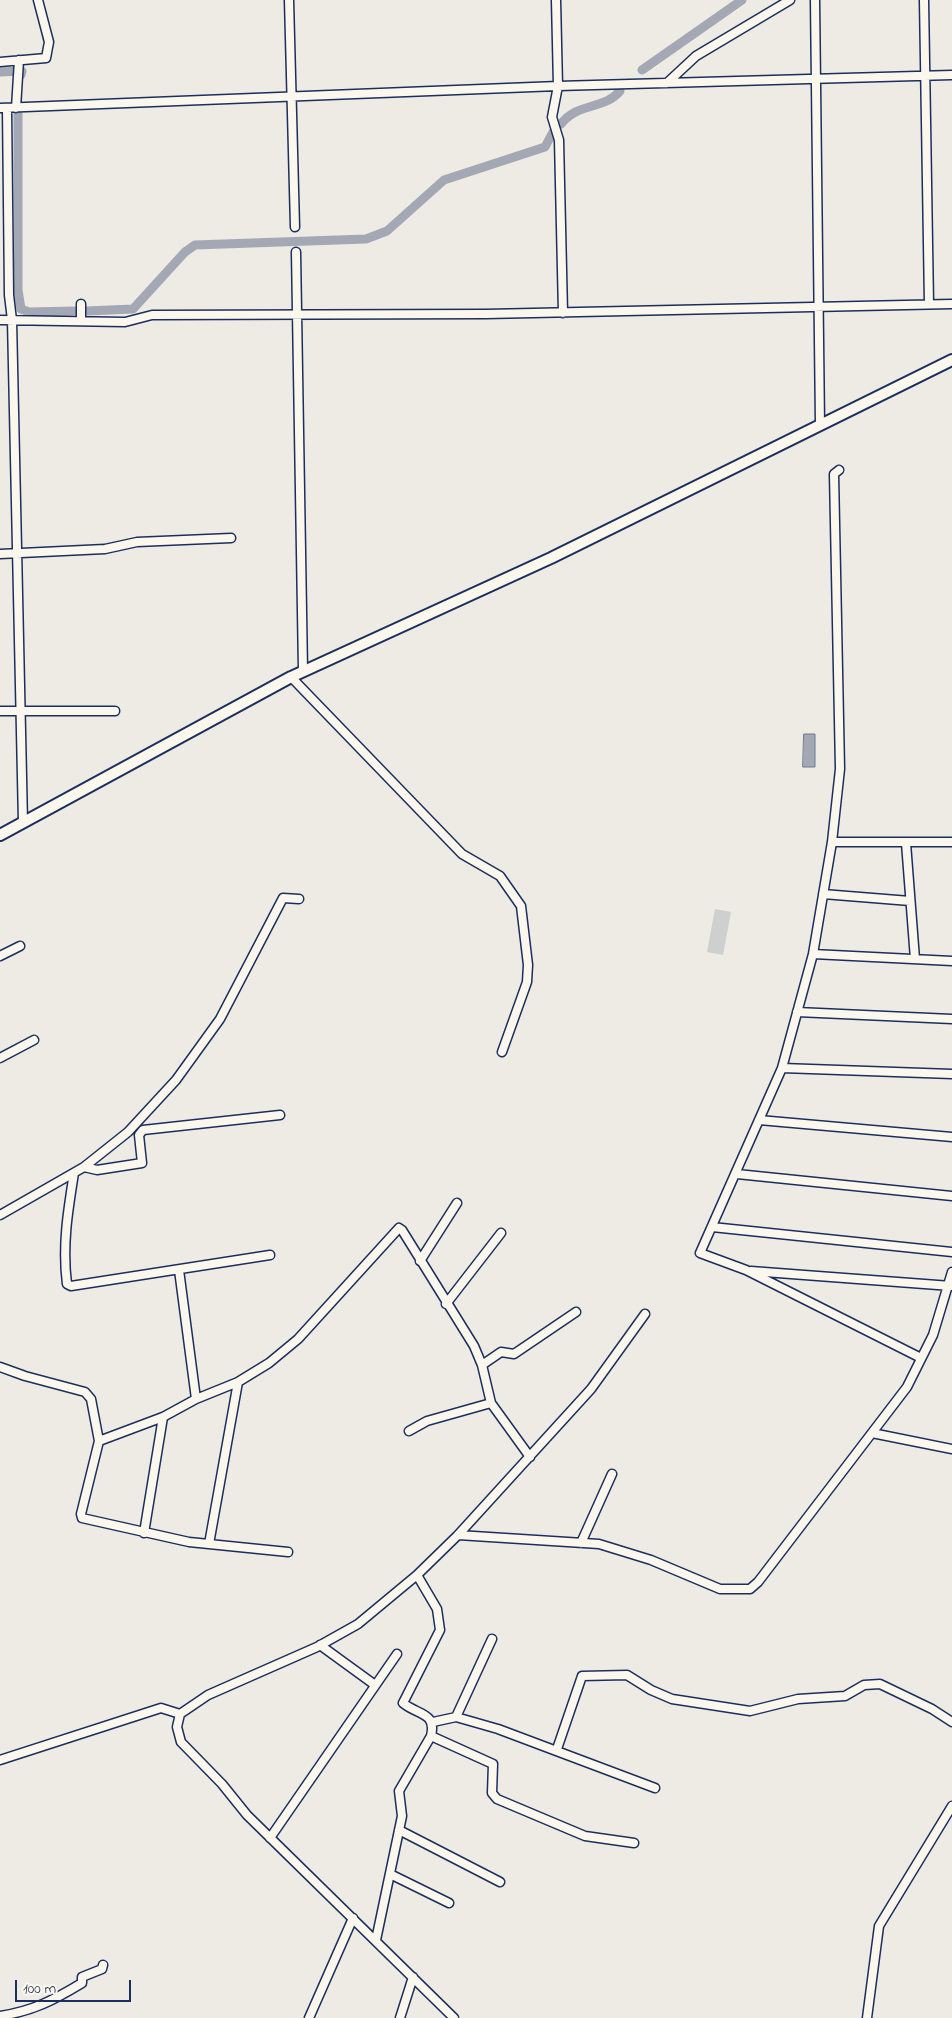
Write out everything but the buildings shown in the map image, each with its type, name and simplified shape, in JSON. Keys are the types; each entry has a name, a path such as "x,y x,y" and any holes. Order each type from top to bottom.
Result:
{"main road":[{"path":"0,835 290,677 552,558 952,360"}],"street":[{"path":"0,62 19,63 46,58 49,42 38,0"},
{"path":"289,0 295,228"},
{"path":"556,0 558,86 552,117 559,140 563,313"},
{"path":"667,83 696,56 790,0"},
{"path":"815,0 820,425"},
{"path":"924,0 929,304"},
{"path":"19,63 8,108 9,295 12,320 23,823"},
{"path":"8,108 558,86 952,75"},
{"path":"296,252 303,671"},
{"path":"81,304 81,321"},
{"path":"0,320 125,322 152,315 563,313 952,304"},
{"path":"839,470 834,474 840,769 832,842 823,894 812,954 782,1068 737,1174 700,1253 746,1270 922,1358"},
{"path":"0,554 105,549 137,542 231,538"},
{"path":"290,677 462,854 500,876 521,906 528,965 526,982 502,1052"},
{"path":"0,711 115,711"},
{"path":"832,842 952,842"},
{"path":"906,843 914,959"},
{"path":"823,894 910,901"},
{"path":"0,1215 84,1167 128,1132 176,1080 220,1020 283,898 299,899"},
{"path":"0,956 20,946"},
{"path":"812,954 952,961"},
{"path":"797,1012 952,1019"},
{"path":"0,1058 34,1040"},
{"path":"782,1068 952,1074"},
{"path":"84,1167 97,1170 142,1163 140,1135 143,1130 280,1115"},
{"path":"759,1120 952,1137"},
{"path":"74,1173 65,1242 64,1260 67,1284 76,1286 270,1256"},
{"path":"737,1174 952,1196"},
{"path":"420,1261 457,1203"},
{"path":"712,1227 952,1252"},
{"path":"99,1441 163,1417 196,1399 238,1382 269,1363 298,1339 396,1228 402,1230 446,1304 474,1346 482,1364 490,1403 530,1456"},
{"path":"446,1304 501,1233"},
{"path":"179,1270 196,1399"},
{"path":"746,1270 950,1286"},
{"path":"458,1535 599,1544 651,1560 720,1589 750,1588 758,1582 907,1387 933,1335 950,1286 952,1272"},
{"path":"482,1364 501,1352 514,1354 576,1312"},
{"path":"454,2018 270,1838 181,1742 177,1727 180,1714 208,1695 320,1645 358,1624 416,1575 458,1535 591,1389 645,1314"},
{"path":"0,1367 24,1376 85,1392 91,1399 99,1441 82,1518 144,1533 209,1544 288,1552"},
{"path":"209,1544 238,1382"},
{"path":"409,1431 427,1422 490,1403"},
{"path":"144,1533 163,1417"},
{"path":"872,1433 952,1449"},
{"path":"581,1543 612,1474"},
{"path":"416,1575 437,1609 440,1636 403,1703 433,1722 456,1717 557,1749 655,1788"},
{"path":"456,1717 492,1638"},
{"path":"320,1645 375,1685"},
{"path":"270,1838 397,1654"},
{"path":"557,1749 582,1676 600,1674 627,1675 651,1690 672,1699 750,1711 798,1699 845,1696 864,1685 880,1684 932,1709 952,1722"},
{"path":"0,1760 161,1708 180,1714"},
{"path":"376,1940 402,1816 399,1791 430,1736 433,1722"},
{"path":"430,1736 493,1764 492,1793 497,1799 585,1836 634,1843"},
{"path":"867,2018 879,1926 952,1806"},
{"path":"399,1830 500,1882"},
{"path":"390,1874 449,1903"},
{"path":"310,2018 353,1918"},
{"path":"0,2016 25,2012 54,2000 82,1983 82,1977 102,1969 103,1965"},
{"path":"400,2018 413,1977"}],"shaded area":[{"path":"804,734 815,734 815,767 803,767"},
{"path":"715,909 731,912 723,955 707,952"}],"waterway":[{"path":"642,70 742,0"},
{"path":"0,72 22,71 21,75"},
{"path":"561,124 575,112 606,101 620,91"},
{"path":"18,113 18,290 21,309 29,312 74,311"},
{"path":"87,311 133,309 185,252 195,245 366,239 387,231 444,180 545,147 553,132"}]}
